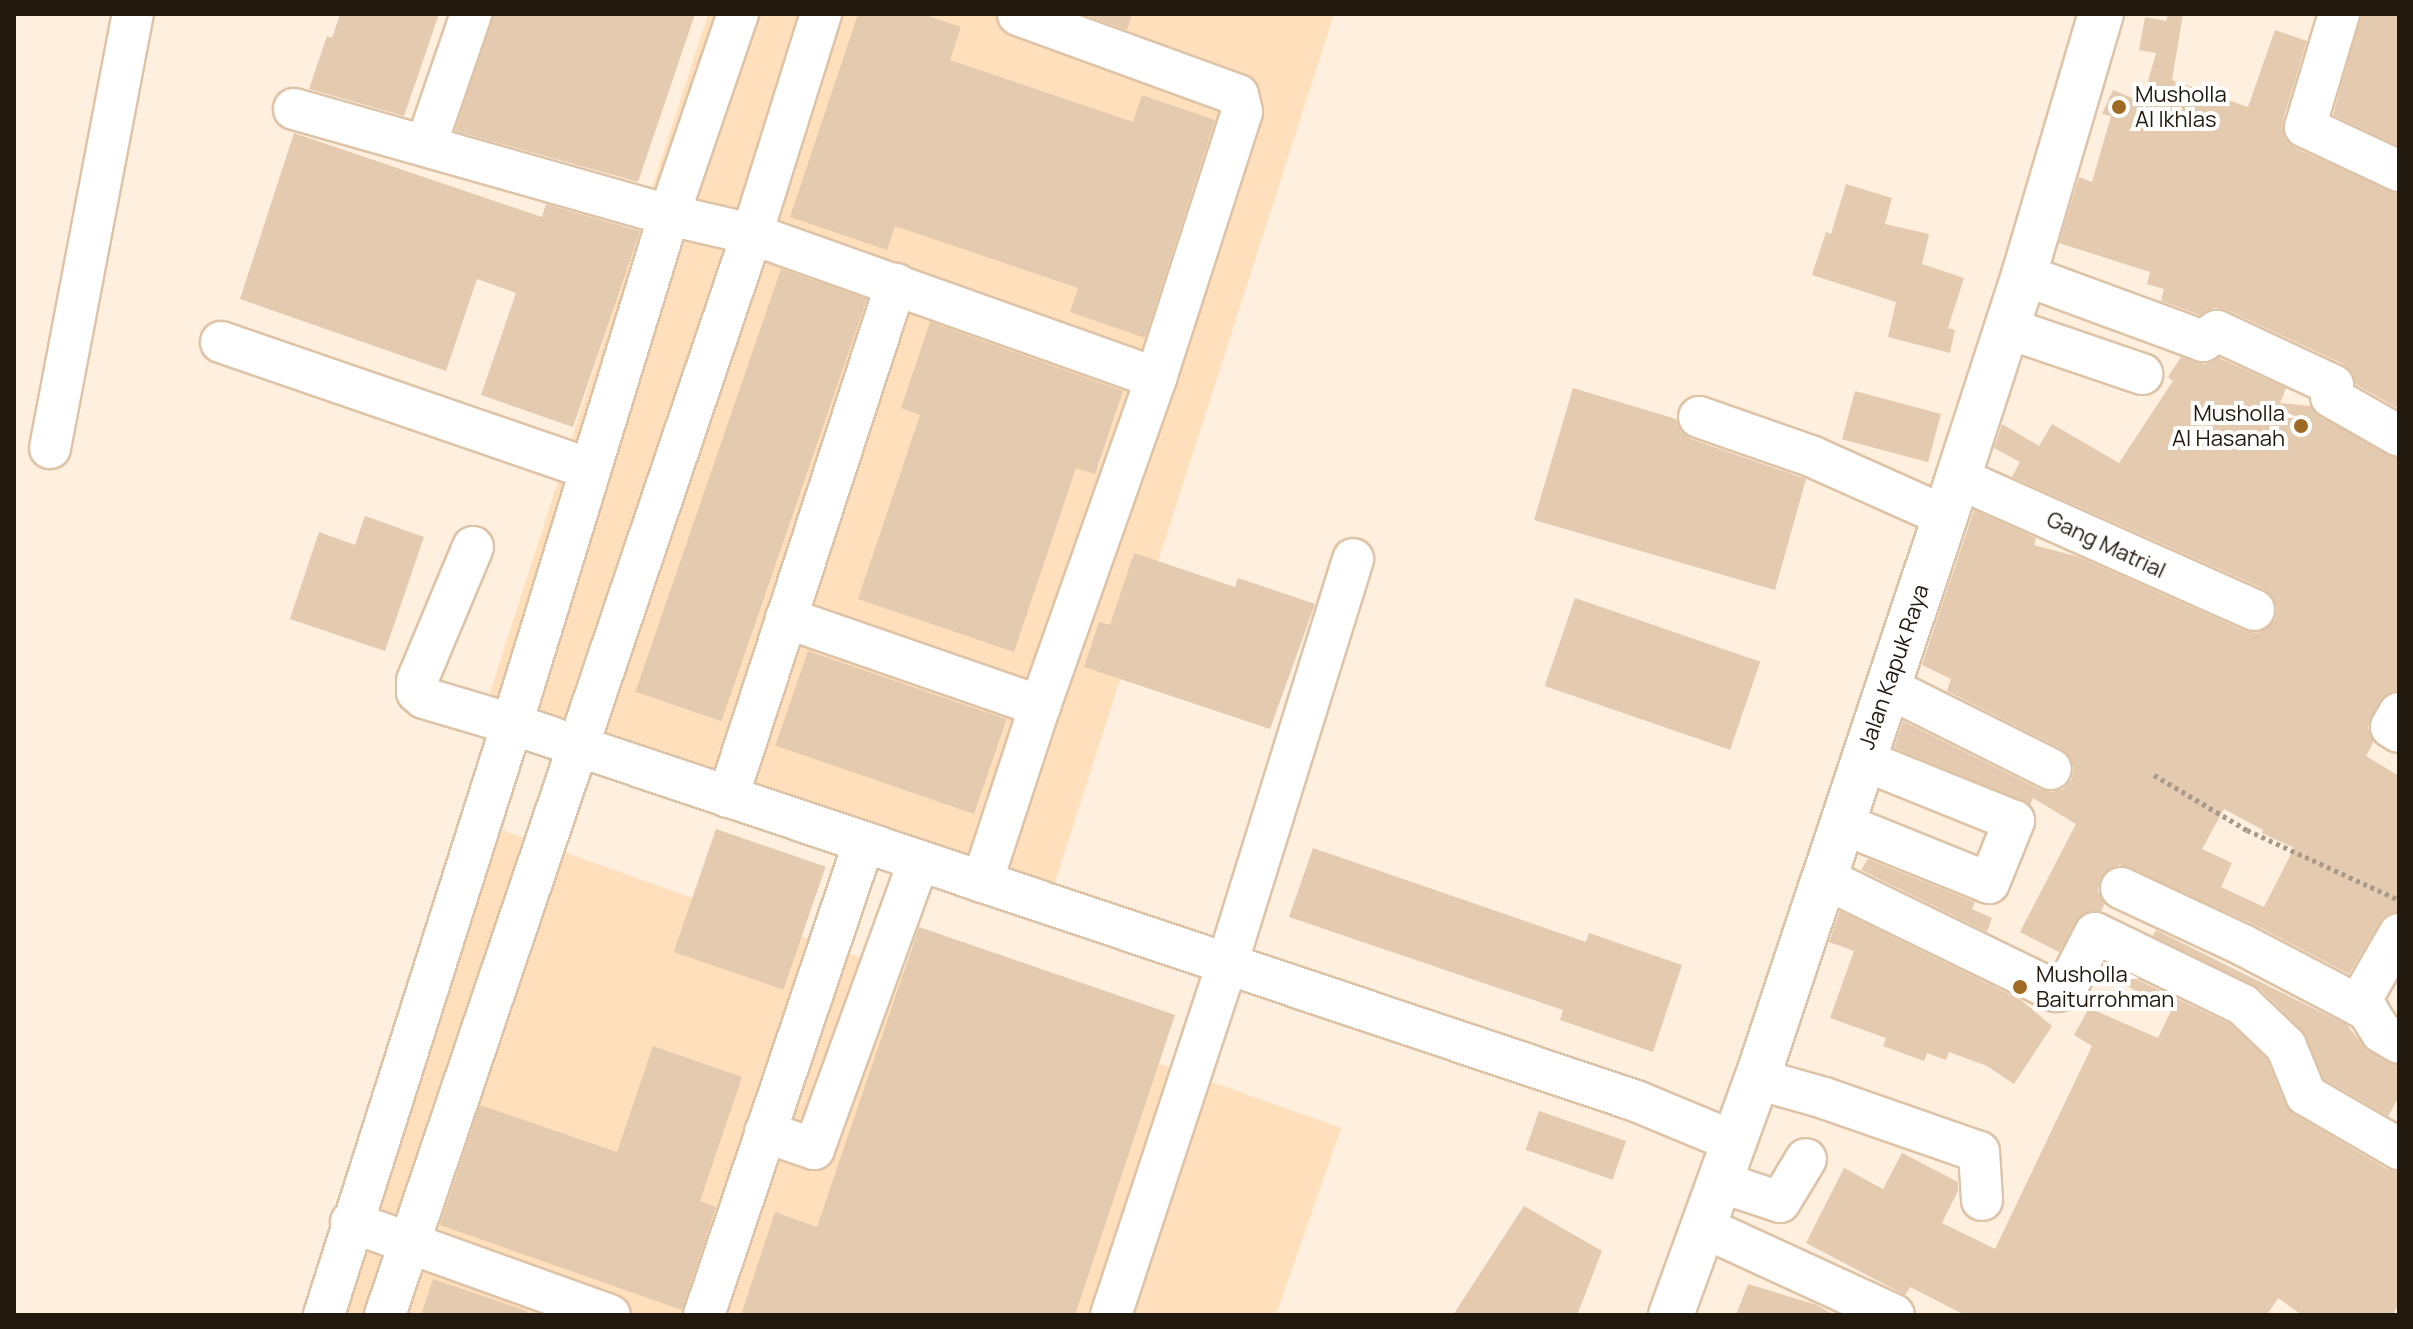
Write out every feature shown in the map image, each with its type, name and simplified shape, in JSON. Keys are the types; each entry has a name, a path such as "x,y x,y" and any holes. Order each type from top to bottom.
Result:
{"main road":[{"name":"Jalan Kapuk Raya","path":"1671,1315 1826,879 2024,275 2101,14"}],"street":[{"path":"50,448 133,14"},
{"path":"426,145 471,14"},
{"path":"324,1315 351,1222 512,724 669,215 738,14"},
{"path":"2339,14 2305,127 2399,171"},
{"path":"982,882 1040,706 1156,378 1242,102 1238,95 1018,15"},
{"path":"385,1315 752,234 814,16"},
{"path":"294,109 669,215 752,234 1156,378"},
{"path":"2024,275 2203,341 2217,331 2333,385 2331,397 2399,436"},
{"path":"728,797 896,284"},
{"path":"2007,328 2142,374"},
{"path":"221,342 590,469"},
{"name":"Gang Matrial","path":"1699,417 1813,457 1952,497 2254,610"},
{"path":"473,547 417,681 417,692 424,698 512,724 1636,1101 1735,1142"},
{"path":"1111,1315 1227,964 1353,559"},
{"path":"786,618 1040,706"},
{"path":"1887,687 2051,769"},
{"path":"2399,713 2391,727 2399,732"},
{"path":"1843,824 1989,883 2014,821 1863,760"},
{"path":"704,1315 864,842"},
{"path":"765,1132 814,1149 919,861"},
{"path":"1826,879 2056,991 2066,989 2095,933 2243,1005 2286,1046 2306,1095 2399,1149"},
{"path":"2121,888 2243,945 2358,1005 2368,1011 2381,1032 2399,1043"},
{"path":"2358,1005 2399,934"},
{"path":"1757,1079 1824,1098 1979,1152 1982,1200"},
{"path":"1720,1182 1780,1202 1806,1159"},
{"path":"351,1222 409,1240 588,1311"},
{"path":"1703,1227 1894,1315"}],"path":[{"path":"2154,775 2247,830 2399,900"}],"shaded area":[{"path":"708,14 1334,14 1053,888 487,702"},
{"path":"493,827 1341,1128 1276,1315 323,1315"}],"building":[{"path":"340,14 439,14 404,116 309,89 327,36 332,38"},
{"path":"493,14 695,14 638,182 455,131"},
{"path":"858,14 922,14 961,27 950,60 1133,122 1142,95 1215,120 1145,338 1070,312 1078,288 895,226 887,250 790,217"},
{"path":"1083,14 1132,14 1127,30"},
{"path":"2168,14 2183,14 2172,80 2248,107 2275,30 2307,41 2283,120 2286,140 2295,148 2399,194 2399,409 2355,384 2353,374 2343,364 2227,310 2214,308 2200,315 2161,301 2164,289 2147,284 2150,272 2059,243 2079,177 2092,182 2111,116 2102,114 2113,90 2142,102 2156,53 2139,50 2145,17 2166,21"},
{"path":"2361,14 2399,14 2399,146 2333,115"},
{"path":"294,133 542,217 546,204 640,231 573,427 481,395 516,293 477,279 446,371 240,299"},
{"path":"1846,184 1892,198 1885,224 1929,234 1922,264 1964,278 1948,328 1955,330 1950,353 1888,337 1896,302 1812,275 1826,232 1831,234"},
{"path":"781,269 867,299 722,721 635,692"},
{"path":"930,322 1123,391 1095,474 1076,468 1014,652 858,599 920,415 901,408"},
{"path":"2181,357 2205,364 2219,358 2286,388 2280,403 2310,406 2320,417 2399,459 2399,690 2387,694 2371,716 2368,728 2374,741 2366,756 2399,776 2399,911 2388,914 2380,922 2349,974 2253,924 2120,865 2109,869 2100,879 2098,891 2105,903 2101,911 2082,914 2059,952 2020,932 2076,824 2033,798 2030,805 1894,748 1903,721 2041,790 2052,792 2063,789 2072,779 2074,767 2062,749 1947,691 1951,679 1922,665 1974,510 2036,538 2034,545 2079,557 2245,631 2257,633 2275,620 2277,607 2264,589 2012,477 2020,462 1994,448 2002,424 2039,446 2052,424 2119,463 2173,381 2168,377","holes":["2224,809 2263,830 2262,833 2294,848 2264,907 2221,887 2232,863 2202,849"]},
{"path":"1573,388 1676,419 1681,431 1691,439 1806,479 1775,590 1534,520"},
{"path":"1855,391 1941,414 1928,462 1842,439"},
{"path":"365,516 424,537 385,651 290,619 319,532 355,545"},
{"path":"1134,553 1235,587 1238,578 1315,604 1270,729 1084,667 1099,622 1110,625"},
{"path":"1575,598 1760,662 1730,750 1545,686"},
{"path":"808,651 1007,719 974,814 775,746"},
{"path":"716,829 826,867 783,990 674,952"},
{"path":"1313,848 1586,942 1589,933 1682,965 1653,1052 1560,1020 1563,1010 1289,917"},
{"path":"1868,859 1975,902 1972,909 1992,918 1987,932 1861,870"},
{"path":"1840,911 2021,1000 2052,1026 2014,1084 1987,1066 1949,1052 1946,1060 1927,1053 1924,1061 1883,1046 1886,1038 1830,1018 1854,951 1829,942"},
{"path":"919,927 1175,1015 1075,1315 741,1315 775,1212 817,1227"},
{"path":"2156,930 2347,1025 2368,1051 2399,1066 2399,1097 2388,1116 2324,1079 2302,1030 2259,988 2153,936"},
{"path":"2117,970 2230,1024 2267,1059 2285,1104 2294,1114 2387,1169 2399,1172 2399,1303 2393,1315 2302,1315 2278,1298 2267,1315 1965,1315 1910,1287 1905,1295 1806,1243 1844,1168 1883,1189 1902,1153 1958,1182 1958,1191 1942,1223 1995,1249 2092,1046 2074,1035 2089,1008 2158,1038 2172,1009 2113,979"},
{"path":"653,1046 742,1077 700,1201 716,1207 682,1310 440,1225 480,1105 617,1152"},
{"path":"1539,1111 1626,1141 1613,1180 1526,1150"},
{"path":"1524,1206 1602,1251 1577,1315 1453,1315"},
{"path":"433,1279 527,1311 526,1315 421,1315"},
{"path":"1748,1284 1817,1305 1834,1315 1736,1315"}],"place":[{"name":"Musholla Al Ikhlas","path":"2119,107"},
{"name":"Musholla Al Hasanah","path":"2301,426"},
{"name":"Musholla Baiturrohman","path":"2020,987"}]}
